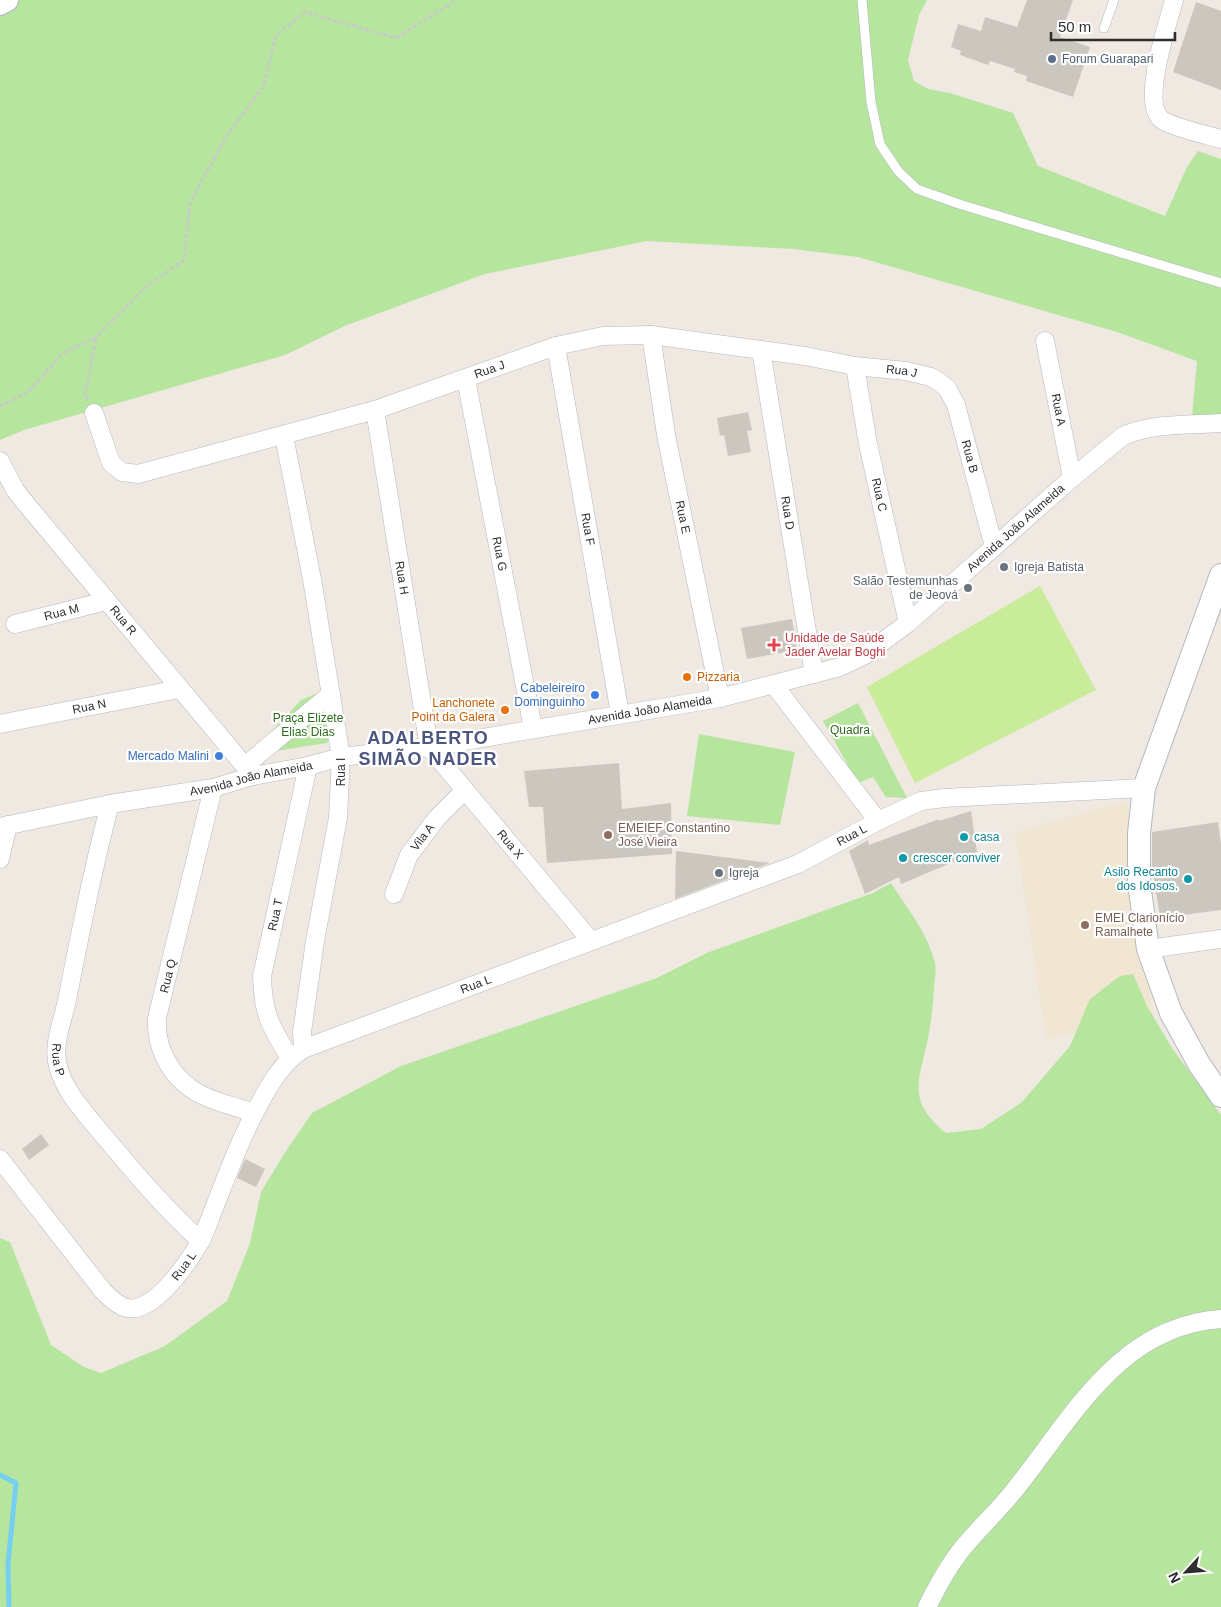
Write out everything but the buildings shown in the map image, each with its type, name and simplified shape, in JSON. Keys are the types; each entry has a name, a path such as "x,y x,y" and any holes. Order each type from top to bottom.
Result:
{"street":[{"path":"0,4 7,0"},
{"path":"1174,0 1156,70 1155,108 1164,121 1221,139"},
{"name":"Rua J","path":"94,413 111,463 115,468 129,474 138,474 375,410 556,346 603,336 651,335 761,350 855,366 906,371 930,377"},
{"name":"Rua E","path":"651,335 666,435 720,698"},
{"name":"Rua A","path":"1045,341 1072,478"},
{"name":"Rua F","path":"556,346 620,714"},
{"name":"Rua D","path":"761,350 814,674"},
{"name":"Rua C","path":"855,366 868,444 908,623"},
{"name":"Rua B","path":"930,377 947,388 956,405 994,547"},
{"name":"Rua G","path":"466,379 533,728"},
{"name":"Rua H","path":"375,410 429,746"},
{"name":"Avenida João Alameida","path":"4,826 110,804 213,788 249,770 308,766 341,757 429,746 720,698 840,667 863,656 908,623 1119,439 1132,432 1221,423"},
{"name":"Rua I","path":"284,436 312,579 341,757 338,818 315,942 302,1032 296,1054"},
{"name":"Rua R","path":"0,461 15,490 249,770"},
{"path":"1221,575 1144,788 1139,833 1139,883 1148,949 1171,1013 1199,1064 1221,1096"},
{"name":"Rua M","path":"15,624 106,601"},
{"path":"774,685 878,821"},
{"name":"Rua N","path":"0,724 179,688"},
{"path":"249,770 331,694"},
{"name":"Rua X","path":"429,746 591,941"},
{"name":"Rua T","path":"296,1054 268,1020 263,1003 262,976 308,766"},
{"name":"Rua Q","path":"213,788 157,1018 156,1034 165,1059 182,1080 202,1095 254,1113"},
{"name":"Rua L","path":"0,1160 103,1291 112,1300 127,1308 142,1306 161,1293 171,1283 201,1241 254,1113 276,1076 296,1054 798,864 878,821 922,801 944,798 1144,788"},
{"name":"Vila A","path":"394,894 410,855 437,818 465,790"},
{"name":"Rua P","path":"110,804 89,888 65,1012 57,1039 57,1064 66,1087 86,1114 171,1213 201,1241"},
{"path":"0,860 4,826"},
{"path":"1148,949 1221,939"},
{"path":"927,1607 961,1550 1013,1492 1068,1417 1100,1380 1119,1363 1174,1328 1196,1321 1221,1319"}],"lane":[{"path":"862,0 871,102 880,144 898,171 917,189 969,207 1221,283"},
{"path":"1104,28 1114,0"}],"path":[{"path":"0,406 28,392 62,354 96,338 147,286 184,260 190,203 227,135 263,87 276,35 305,12 396,38 457,0"},
{"path":"94,413 85,394 96,338"}],"shaded area":[{"name":"EMEI Clarionício Ramalhete","path":"1127,801 1153,1017 1046,1039 1015,832"}],"green space":[{"path":"0,0 927,0 919,15 908,60 914,81 928,89 950,93 1013,113 1038,166 1165,216 1187,167 1198,151 1221,159 1221,421 1192,417 1197,361 1117,332 858,257 793,249 647,241 485,274 347,325 285,355 24,430 0,440"},
{"path":"1040,586 1096,690 915,783 867,687"},
{"name":"Praça Elizete Elias Dias","path":"322,691 331,733 327,743 263,753 259,745 301,700"},
{"name":"Quadra","path":"858,703 907,798 886,797 873,777 858,783 823,721"},
{"path":"699,734 795,752 780,825 687,816"},
{"path":"891,883 922,932 935,963 936,973 932,1014 921,1067 919,1090 920,1100 925,1110 933,1121 946,1133 981,1129 1022,1102 1070,1046 1090,999 1120,976 1133,974 1147,1006 1172,1048 1221,1115 1221,1607 0,1607 0,1238 10,1242 51,1345 84,1367 101,1373 165,1346 227,1301 250,1243 261,1192 312,1113 401,1066 657,978 709,952 873,893"}],"waterway":[{"path":"0,1475 16,1483 8,1564 9,1607"}],"place":[{"name":"Forum Guarapari","path":"1052,59"},
{"name":"Igreja Batista","path":"1004,567"},
{"name":"Salão Testemunhas de Jeová","path":"968,588"},
{"name":"Unidade de Saúde Jader Avelar Boghi","path":"774,645"},
{"name":"Pizzaria","path":"687,677"},
{"name":"Cabeleireiro Dominguinho","path":"595,695"},
{"name":"Lanchonete Point da Galera","path":"505,710"},
{"name":"Mercado Malini","path":"219,756"},
{"name":"EMEIEF Constantino José Vieira","path":"608,835"},
{"name":"casa","path":"964,837"},
{"name":"crescer conviver","path":"903,858"},
{"name":"Igreja","path":"719,873"},
{"name":"Asilo Recanto dos Idosos.","path":"1188,879"},
{"name":"EMEI Clarionício Ramalhete","path":"1085,925"}],"district":[{"name":"ADALBERTO SIMÃO NADER","path":"428,748"}]}
